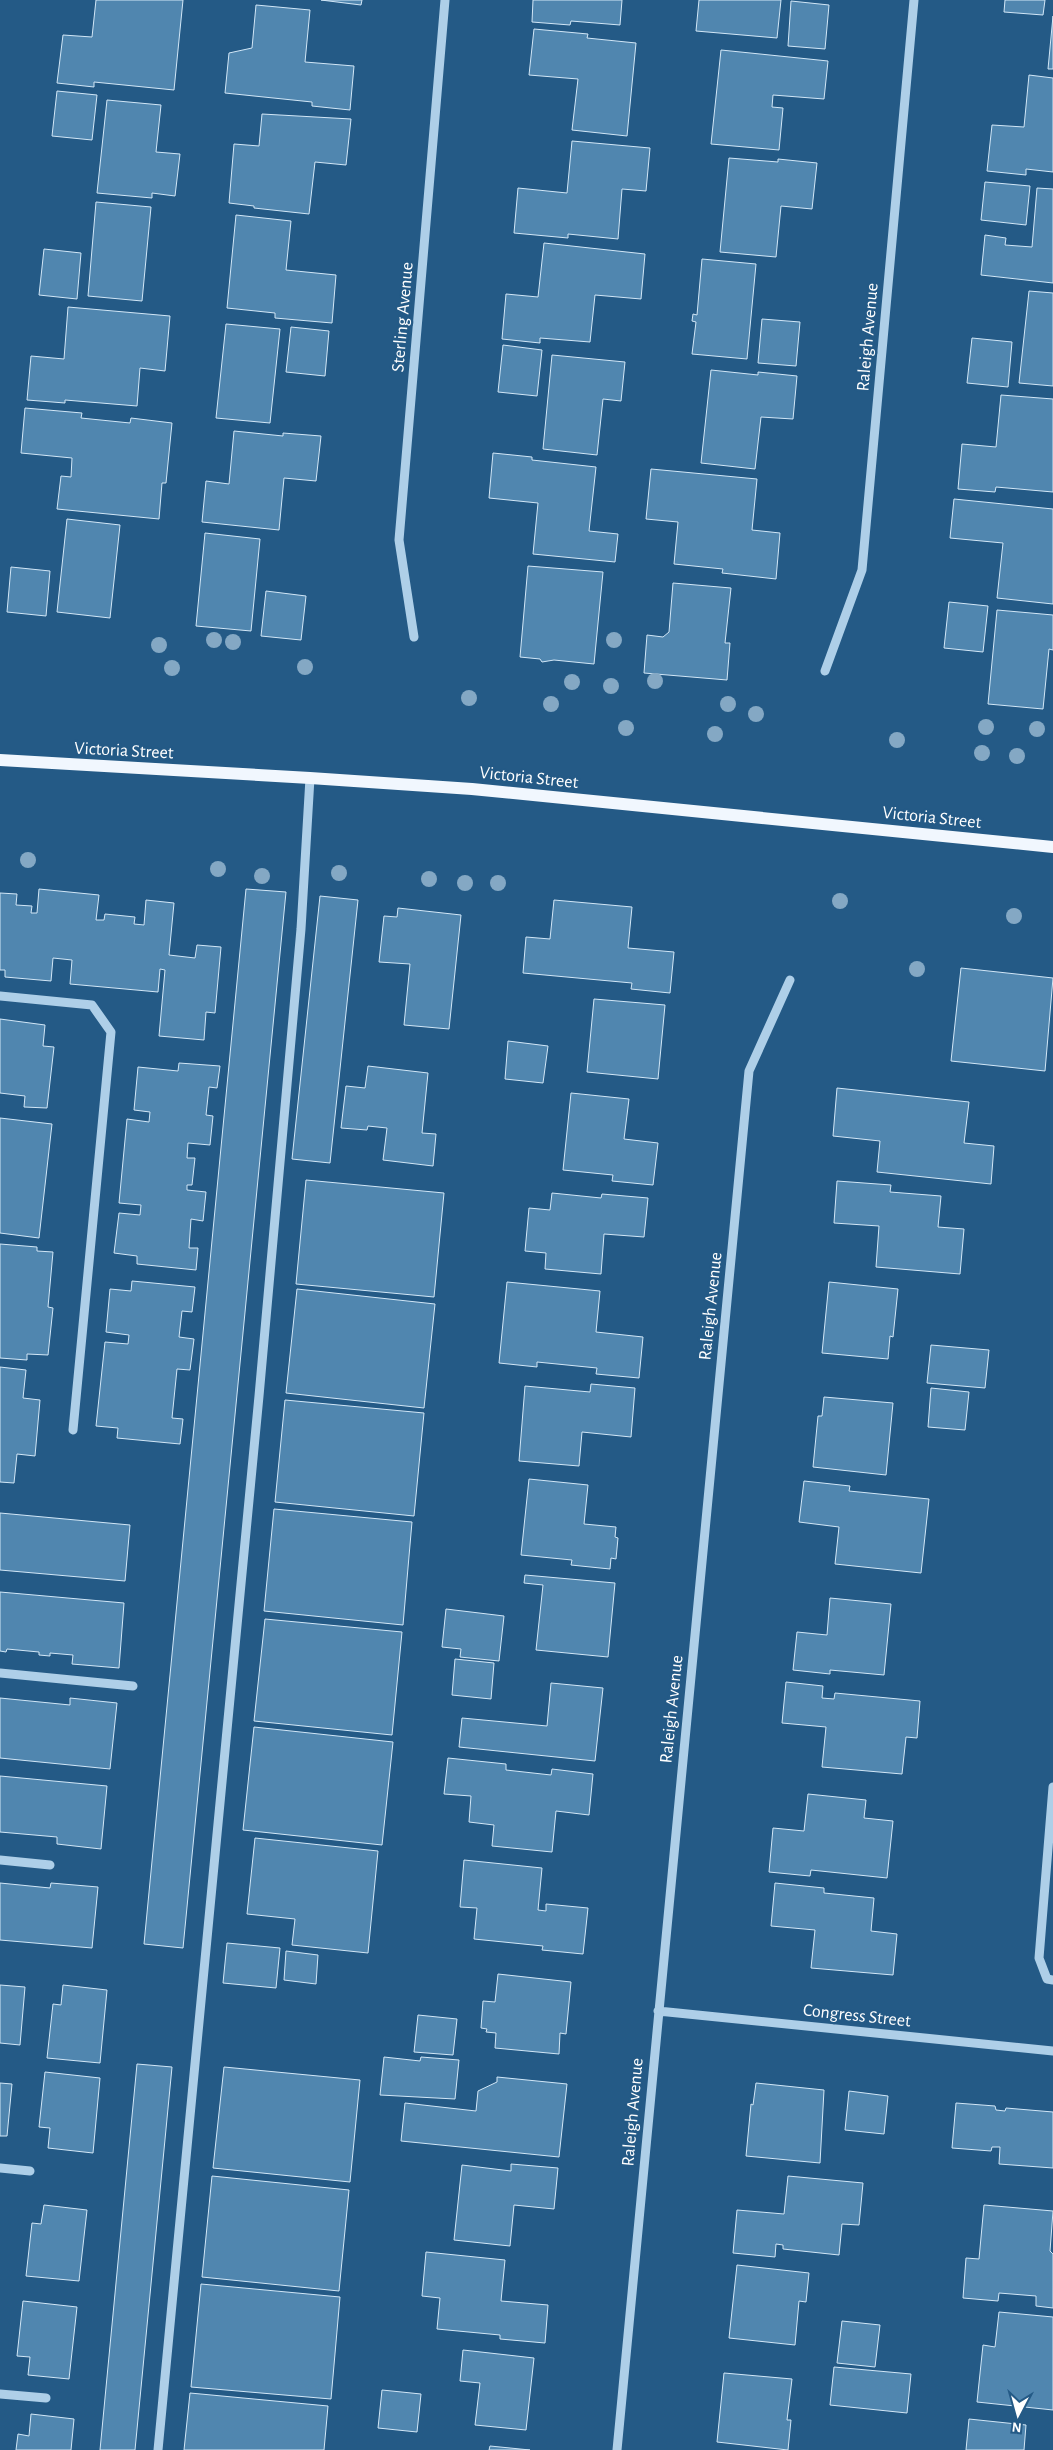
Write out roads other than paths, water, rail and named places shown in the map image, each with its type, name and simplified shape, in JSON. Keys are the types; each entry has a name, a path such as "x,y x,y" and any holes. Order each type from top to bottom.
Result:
{"main road":[{"name":"Victoria Street","path":"0,760 472,789 1053,847"}],"street":[{"name":"Sterling Avenue","path":"414,637 399,540 445,0"},
{"name":"Raleigh Avenue","path":"825,671 862,570 914,0"},
{"path":"158,2450 259,1396 301,929 310,778"},
{"name":"Raleigh Avenue","path":"617,2450 749,1071 790,980"},
{"path":"0,996 92,1005 111,1032 73,1430"},
{"path":"0,1673 133,1686"},
{"path":"1053,1787 1039,1958 1047,1979 1053,1980"},
{"path":"0,1860 50,1865"},
{"name":"Congress Street","path":"658,2011 1053,2051"},
{"path":"0,2168 30,2171"},
{"path":"0,2394 46,2398"}]}
